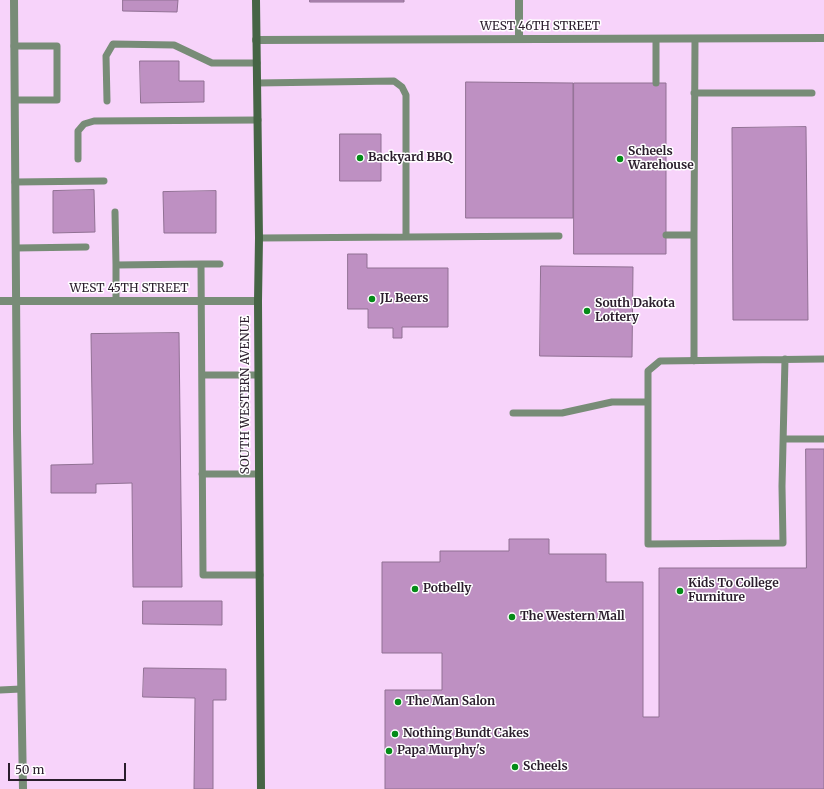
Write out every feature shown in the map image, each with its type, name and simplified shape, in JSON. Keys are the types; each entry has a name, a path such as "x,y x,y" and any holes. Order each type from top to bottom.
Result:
{"main road":[{"name":"SOUTH WESTERN AVENUE","path":"256,0 259,238 258,375 261,789"}],"street":[{"path":"14,0 17,431 23,789"},
{"path":"519,0 519,39"},
{"name":"WEST 46TH STREET","path":"256,40 824,38"},
{"name":"WEST 45TH STREET","path":"0,301 258,301"}],"lane":[{"path":"656,39 656,83"},
{"path":"694,361 695,39"},
{"path":"107,101 106,56 113,44 174,45 212,63 257,63"},
{"path":"14,46 57,46 57,100 15,100"},
{"path":"257,83 394,81 402,87 406,95 406,237"},
{"path":"694,93 812,93"},
{"path":"78,160 78,131 84,124 94,121 258,120"},
{"path":"15,182 104,180"},
{"path":"115,212 116,301"},
{"path":"666,235 694,235"},
{"path":"259,238 559,236"},
{"path":"16,248 86,247"},
{"path":"201,264 203,575 260,575"},
{"path":"116,265 220,264"},
{"path":"785,359 782,486 783,543 648,544 648,371 660,361 785,359 824,359"},
{"path":"202,375 258,375"},
{"path":"513,413 562,413 612,402 648,402"},
{"path":"784,439 824,439"},
{"path":"202,474 259,474"},
{"path":"0,690 21,689"}],"building":[{"path":"123,0 178,0 177,12 123,11"},
{"path":"310,0 404,0 404,2 310,2"},
{"path":"140,61 179,61 179,81 204,81 204,102 141,103"},
{"path":"466,82 573,83 573,218 466,218"},
{"name":"Scheels Warehouse","path":"574,83 666,83 666,254 574,254"},
{"path":"806,127 808,320 733,320 732,128"},
{"name":"Backyard BBQ","path":"340,134 381,134 381,181 340,181"},
{"path":"94,190 95,232 53,233 53,191"},
{"path":"216,191 216,233 164,233 163,192"},
{"path":"348,254 367,254 367,268 448,268 448,327 402,327 402,338 393,338 393,328 368,328 368,309 348,309"},
{"name":"South Dakota Lottery","path":"541,266 633,267 632,357 540,356"},
{"path":"179,333 182,587 133,587 132,483 96,484 96,493 51,493 51,465 93,464 91,334"},
{"name":"The Western Mall","path":"806,449 824,449 824,789 385,789 385,690 442,690 442,653 382,653 382,562 440,562 440,551 509,551 509,539 549,539 549,554 606,554 606,582 643,582 643,717 659,717 659,568 806,568"},
{"path":"143,601 222,601 222,625 143,624"},
{"path":"144,668 226,669 226,700 213,700 213,789 194,789 195,698 143,697"}],"place":[{"name":"Backyard BBQ","path":"360,158"},
{"name":"Scheels Warehouse","path":"620,159"},
{"name":"JL Beers","path":"372,299"},
{"name":"South Dakota Lottery","path":"587,311"},
{"name":"Potbelly","path":"415,589"},
{"name":"Kids To College Furniture","path":"680,591"},
{"name":"The Western Mall","path":"512,617"},
{"name":"The Man Salon","path":"398,702"},
{"name":"Nothing Bundt Cakes","path":"395,734"},
{"name":"Papa Murphy's","path":"389,751"},
{"name":"Scheels","path":"515,767"}]}
